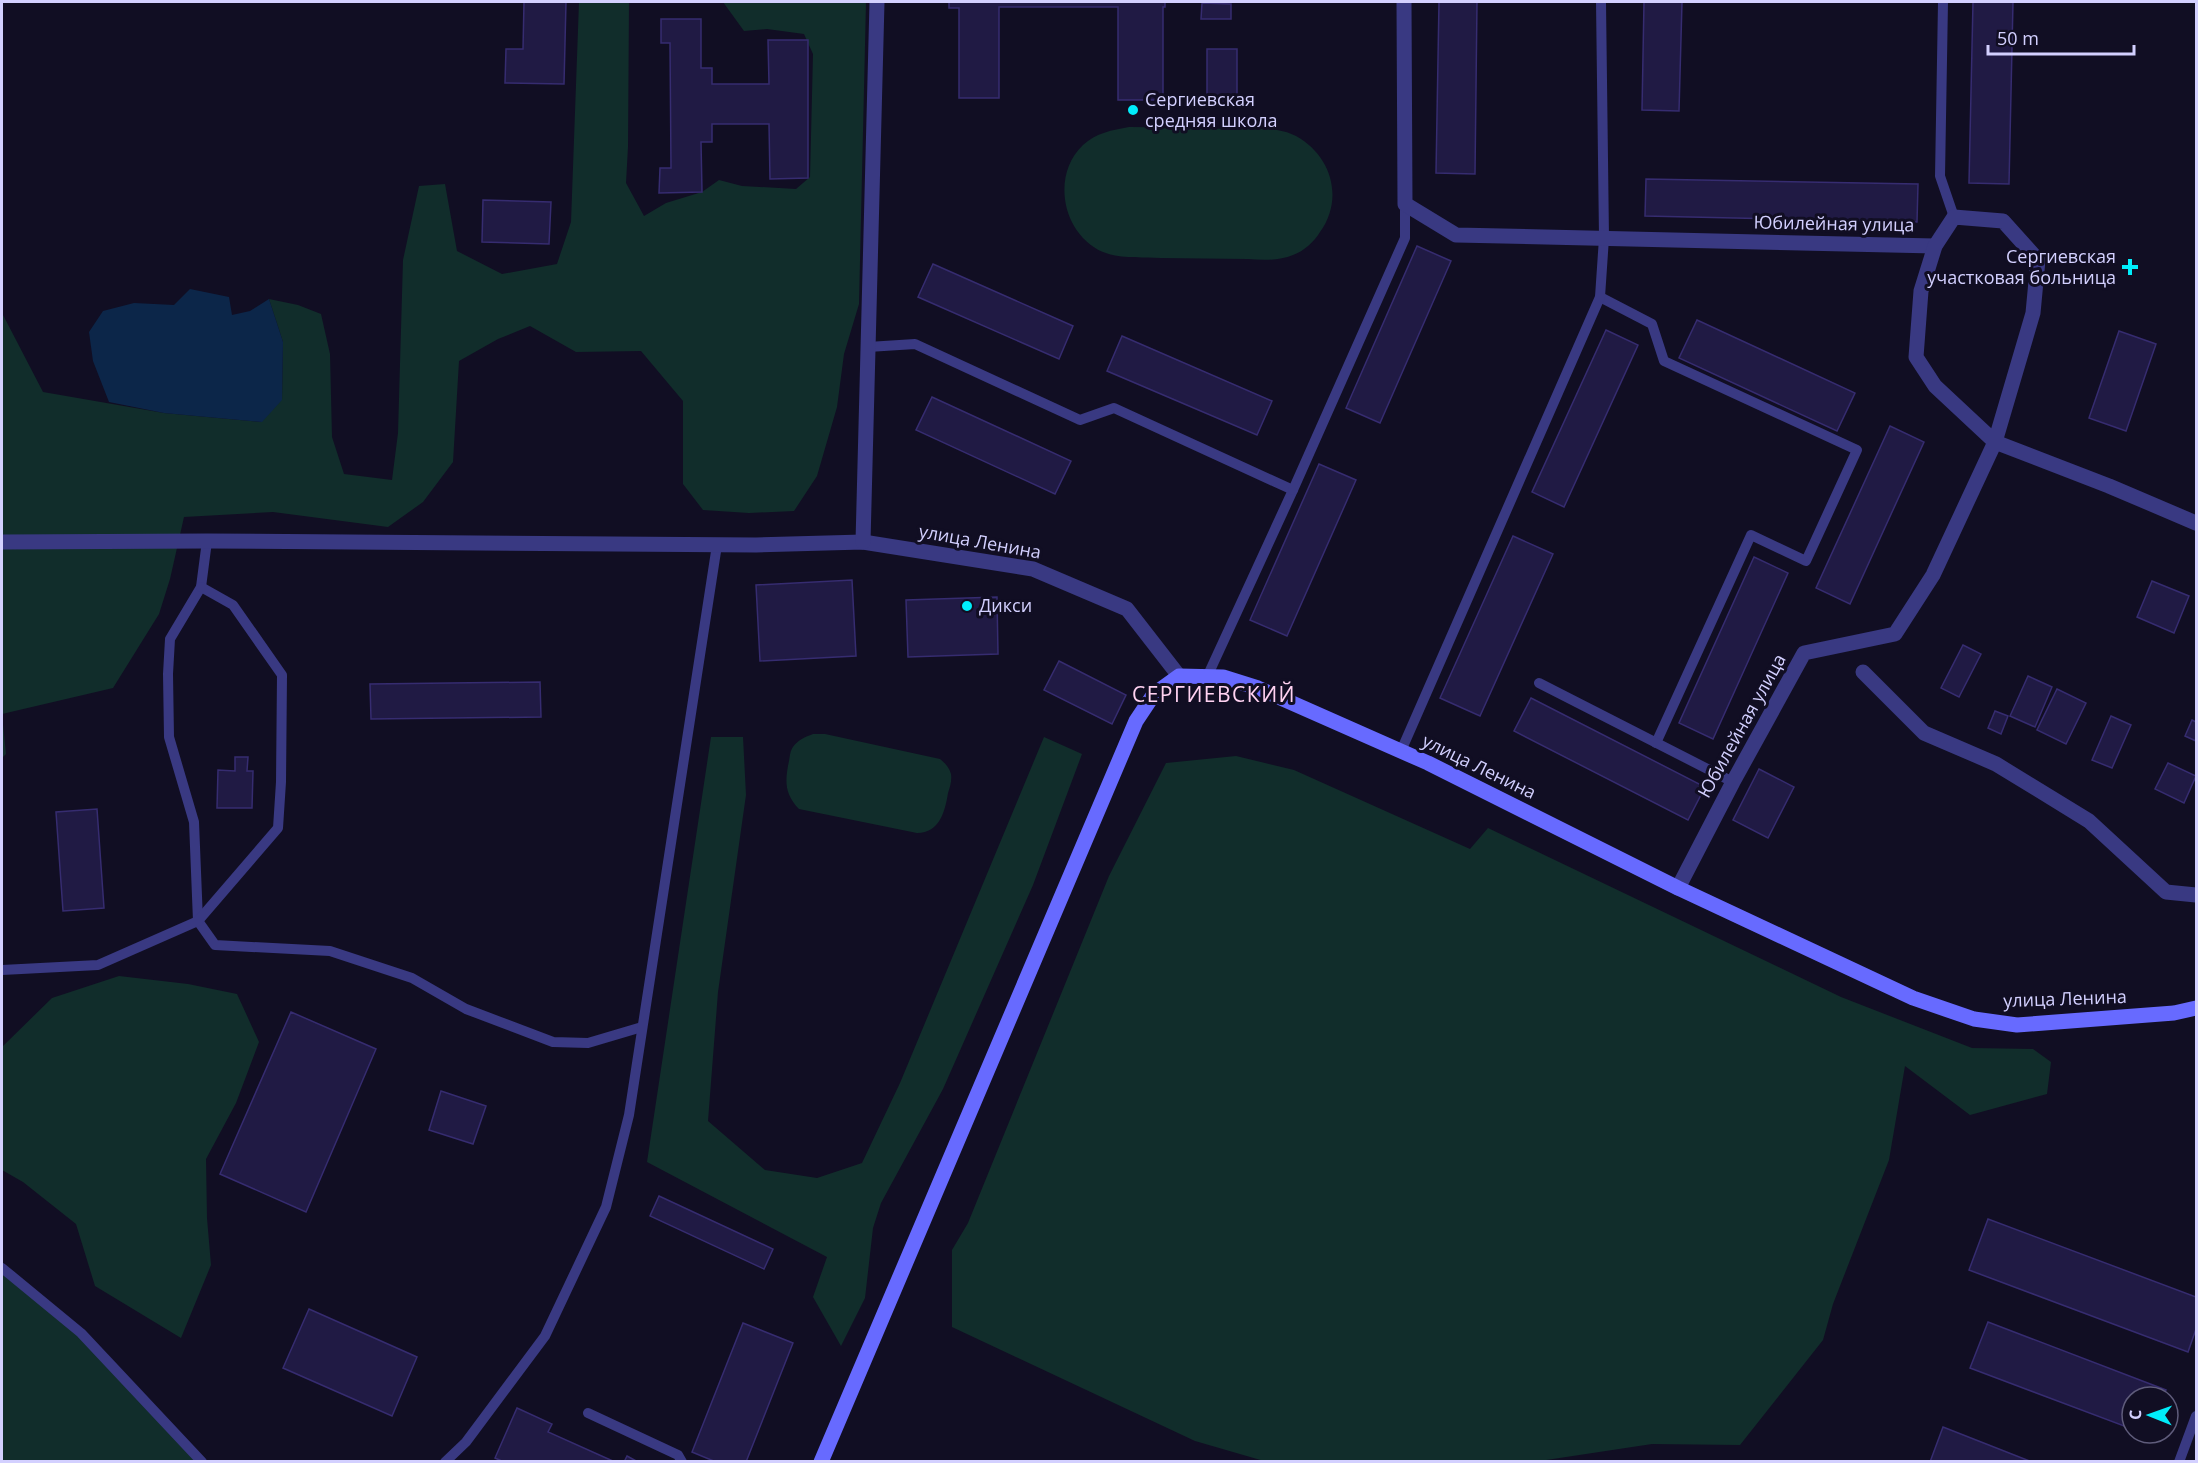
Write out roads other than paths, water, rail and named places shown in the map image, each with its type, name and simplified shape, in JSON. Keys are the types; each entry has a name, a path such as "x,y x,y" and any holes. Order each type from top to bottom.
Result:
{"street":[{"path":"863,542 877,2"},
{"path":"1404,2 1405,204"},
{"name":"Юбилейная улица","path":"1405,204 1456,235 1935,246 1954,217 2003,221 2037,260 2033,313 1995,442 1934,575 1895,634 1804,653 1678,888"},
{"path":"1935,246 1921,291 1916,357 1935,386 1995,442 2196,523"},
{"name":"улица Ленина","path":"2,542 207,541 717,545 863,542 1033,569 1127,609 1179,676 1223,677 1258,688 1401,751 1678,888 1913,998 1974,1019 2017,1024 2174,1013 2196,1008"},
{"path":"1863,672 1924,733 1996,764 2089,821 2166,892 2196,895"},
{"path":"821,1461 1136,722 1154,694 1179,676"}],"lane":[{"path":"1401,751 1600,297 1604,238 1601,2"},
{"path":"1944,2 1940,177 1954,217"},
{"path":"1207,677 1405,238 1405,204"},
{"path":"1600,297 1652,324 1664,361 1857,450 1806,561 1751,535 1656,743"},
{"path":"868,347 915,344 1080,420 1114,408 1293,490"},
{"path":"207,541 201,587 170,639 169,737 194,822 198,921 215,945 330,951 412,978 466,1009 553,1042 588,1043 642,1027"},
{"path":"445,1461 466,1442 545,1336 606,1207 629,1115 717,545"},
{"path":"2,970 98,965 198,921 278,828 282,675 234,605 201,587"},
{"path":"1539,683 1733,782"},
{"path":"2,1268 81,1333 202,1461"},
{"path":"588,1413 678,1455 682,1461"},
{"path":"2179,1461 2196,1416"}],"water":[{"path":"190,289 229,297 232,315 250,311 269,299 283,342 282,400 262,422 164,413 109,402 93,361 89,332 103,311 134,303 174,305"}],"place":[{"name":"Сергиевская средняя школа","path":"1133,110"},
{"name":"Сергиевская участковая больница","path":"2130,267"},
{"name":"Дикси","path":"967,606"}],"district":[{"name":"СЕРГИЕВСКИЙ","path":"1214,695"}]}
